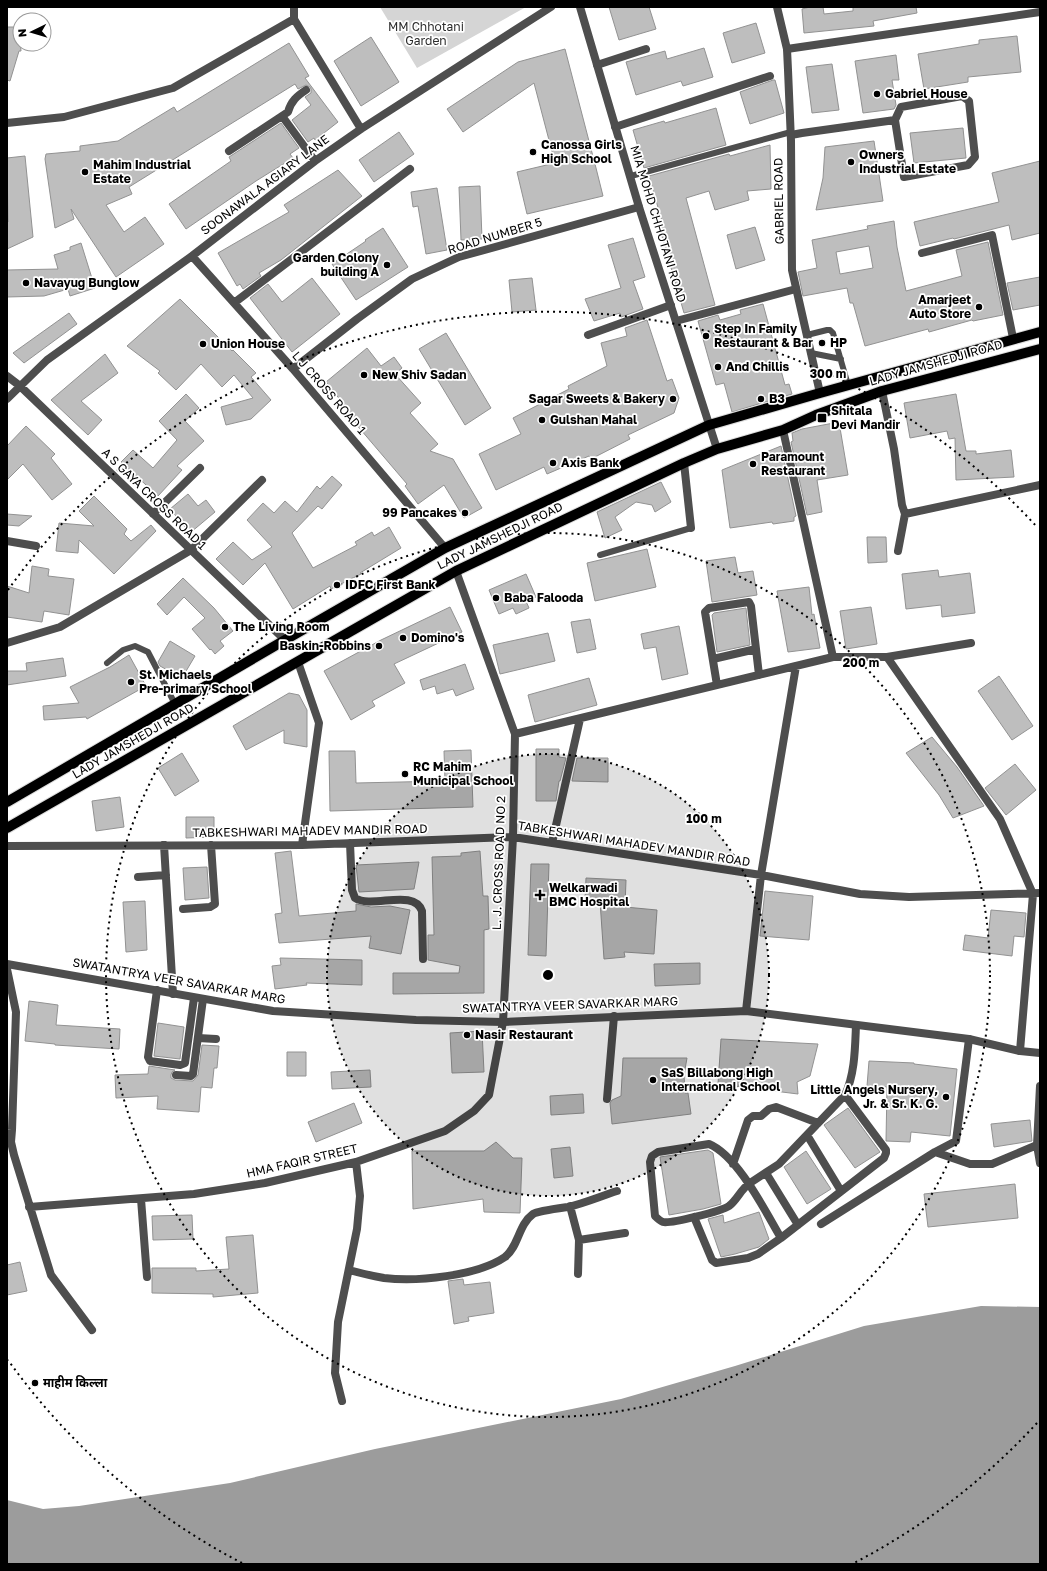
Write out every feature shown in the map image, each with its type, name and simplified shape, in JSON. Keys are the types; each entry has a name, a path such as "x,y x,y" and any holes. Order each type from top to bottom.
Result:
{"main road":[{"name":"LADY JAMSHEDJI ROAD","path":"7,802 445,548 709,425 1013,338 1040,332"},
{"name":"LADY JAMSHEDJI ROAD","path":"7,828 456,571 684,463 717,449 783,430 816,415 882,391 1040,349"}],"street":[{"path":"294,7 294,19 361,129"},
{"name":"SOONAWALA AGIARY LANE","path":"7,399 47,360 192,256 315,161 361,129 551,7"},
{"name":"MIA MOHD CHHOTANI ROAD","path":"580,7 639,207 717,449"},
{"name":"GABRIEL ROAD","path":"777,7 787,49 791,134 792,270 820,393"},
{"path":"787,49 1040,12"},
{"path":"7,123 64,117 173,88 294,19"},
{"path":"597,65 646,49"},
{"path":"615,127 770,76"},
{"path":"229,151 288,112 290,104 295,98 306,90"},
{"path":"962,96 969,101 975,157 968,165 904,177 895,120 901,107 962,96"},
{"path":"282,116 315,161"},
{"path":"791,134 895,120"},
{"path":"234,303 410,168"},
{"name":"ROAD NUMBER 5","path":"293,370 357,319 412,279 435,268 459,257 639,207"},
{"path":"922,253 992,235 1013,338"},
{"name":"L J CROSS ROAD 1","path":"192,256 293,370 445,548"},
{"path":"676,321 796,289"},
{"path":"588,335 671,305"},
{"name":"A S GAYA CROSS ROAD 1","path":"7,376 20,386 284,640"},
{"path":"882,391 894,449 902,505 905,514 898,551"},
{"path":"783,430 833,657"},
{"path":"684,463 692,528"},
{"path":"152,514 200,468"},
{"path":"7,643 60,628 191,550 262,480"},
{"path":"905,514 1040,485"},
{"path":"7,541 36,546"},
{"name":"L. J. CROSS ROAD NO 2","path":"456,571 515,734 513,837 503,1022"},
{"path":"717,685 706,612 708,608 749,602 751,606 759,675"},
{"path":"515,734 833,657 887,657 971,643"},
{"path":"712,659 756,649"},
{"path":"887,657 1000,818 1037,893 1020,1051"},
{"path":"298,662 319,723 302,845"},
{"path":"746,1011 761,875 796,666"},
{"path":"552,843 580,718"},
{"name":"TABKESHWARI MAHADEV MANDIR ROAD","path":"7,846 302,845 513,837 761,875 860,894 892,897 1037,893"},
{"path":"350,843 352,890 355,898 364,901 407,900 420,906 422,911 423,959"},
{"path":"164,845 173,994"},
{"path":"183,909 210,908 215,904 211,845"},
{"path":"138,877 166,875"},
{"name":"SWATANTRYA VEER SAVARKAR MARG","path":"7,964 273,1011 416,1020 503,1022 746,1011 969,1039 1020,1051 1040,1053"},
{"path":"7,969 16,1012 11,1142 29,1207 51,1276 92,1330"},
{"path":"157,990 148,1057 150,1061 180,1065 185,1064 198,998"},
{"path":"176,1075 191,1076 193,1074 198,1038 198,998"},
{"path":"607,1099 614,1016"},
{"name":"HMA FAQIR STREET","path":"29,1207 194,1194 265,1183 356,1162 445,1131 474,1111 489,1095 503,1022"},
{"path":"781,1238 750,1183 716,1147 709,1144 658,1152 652,1156 650,1162 655,1216 662,1222 694,1217 728,1207 745,1186 750,1183 766,1173 779,1164 845,1095 849,1087 855,1052 856,1025"},
{"path":"198,1038 216,1040"},
{"path":"821,1224 935,1152 956,1141 969,1039"},
{"path":"1040,1086 1037,1145 1040,1163"},
{"path":"694,1217 712,1260 716,1263 748,1258 758,1254 781,1238 884,1158 886,1150 845,1095"},
{"path":"733,1164 748,1120 753,1116 761,1116 768,1109 776,1108 818,1123"},
{"path":"807,1135 841,1191"},
{"path":"935,1152 970,1164 992,1164 1037,1145"},
{"path":"342,1401 335,1373 338,1322 357,1229 360,1196 356,1162"},
{"path":"766,1173 798,1225"},
{"path":"348,1270 384,1278 406,1279 447,1276 489,1265 506,1256 513,1248 519,1231 534,1213 570,1206 617,1191"},
{"path":"141,1199 147,1277"},
{"path":"570,1206 578,1240 578,1274"},
{"path":"578,1240 625,1233"}],"lane":[{"path":"631,176 791,134"},
{"path":"807,335 830,330 833,333 848,385"},
{"path":"811,353 841,359"},
{"path":"600,555 692,528"},
{"path":"107,663 123,650 135,646 148,652 175,704"}],"green space":[{"name":"MM Chhotani Garden","path":"380,7 526,7 417,68"}],"shaded area":[{"path":"981,1306 1040,1307 1040,1564 7,1564 7,1500 43,1509 79,1506 230,1483 375,1449 621,1399 864,1326"}],"building":[{"path":"609,7 649,7 656,29 619,40"},
{"path":"810,7 823,7 824,14 853,11 853,7 916,7 917,13 873,21 874,26 804,33 802,9"},
{"path":"756,23 765,53 732,63 723,33"},
{"path":"7,27 12,27 12,52 19,52 10,81 7,80"},
{"path":"1017,36 1021,72 968,77 968,82 924,89 918,54 979,44 979,40"},
{"path":"371,37 399,82 361,106 334,61"},
{"path":"289,43 309,76 305,78 338,122 315,140 314,138 308,142 292,120 311,105 305,97 311,93 311,89 306,85 298,89 295,84 129,187 132,194 106,205 124,232 145,217 164,244 116,277 71,209 74,219 55,228 45,159 46,154 80,151 80,146 118,141 174,107 177,112"},
{"path":"704,48 713,77 683,86 681,81 636,95 626,62 665,51 667,59"},
{"path":"565,49 603,196 527,214 517,172 555,163 534,83 463,132 447,109 518,62"},
{"name":"Gabriel House","path":"896,55 899,80 892,80 896,105 894,109 863,113 855,61"},
{"path":"832,64 839,110 812,113 806,67"},
{"path":"775,80 784,113 750,124 740,92"},
{"path":"716,108 726,145 644,168 633,130 664,121 665,123"},
{"path":"281,123 299,148 290,154 293,158 256,181 186,229 169,204 231,161 229,157"},
{"path":"963,128 966,158 914,163 910,133"},
{"path":"399,132 414,154 374,182 359,160"},
{"name":"Owners Industrial Estate","path":"874,141 883,201 816,210 823,178 825,147"},
{"path":"770,145 771,189 747,191 749,200 715,210 709,191 686,198 715,305 684,313 659,226 663,225 649,176 729,154 730,156"},
{"path":"25,156 33,237 7,249 7,158"},
{"path":"1040,161 1040,233 1012,240 1009,225 920,246 914,222 999,202 992,173"},
{"path":"338,170 362,196 281,260 259,273 261,276 243,289 240,284 237,286 218,253 289,212 284,205"},
{"path":"480,186 482,239 461,240 459,187"},
{"path":"437,188 447,250 426,254 418,206 413,207 411,192"},
{"path":"894,221 897,247 906,291 962,276 956,250 988,242 1003,315 972,320 929,332 928,329 865,346 853,303 850,303 847,288 803,296 798,272 817,268 812,240 868,229 867,226","holes":["869,246 873,268 840,274 836,252"]},
{"path":"755,227 765,260 736,269 727,235"},
{"name":"Garden Colony building A","path":"383,228 408,267 356,300 332,264"},
{"path":"633,238 645,277 633,281 643,309 621,317 620,313 594,321 585,299 621,288 608,245"},
{"path":"81,243 95,288 70,296 68,289 44,296 7,297 7,270 58,269 54,255 70,250 70,247"},
{"path":"1040,277 1040,305 1013,310 1007,283"},
{"path":"312,278 340,314 292,352 250,298 268,284 282,302"},
{"path":"532,278 536,310 512,312 509,280"},
{"path":"180,299 256,373 251,377 271,400 251,419 226,425 221,407 253,398 234,375 222,387 201,364 176,390 158,373 160,371 127,346"},
{"path":"763,304 785,385 789,384 792,394 732,412 724,383 716,385 698,321 718,315 720,320 741,314 740,310"},
{"path":"69,313 77,324 24,363 13,353"},
{"path":"647,320 667,381 672,379 679,398 674,413 628,435 630,439 591,459 589,456 547,474 544,467 496,490 479,454 521,434 513,418 569,389 568,386 607,366 601,343 627,336 625,328"},
{"path":"446,333 491,408 465,425 419,349"},
{"path":"367,348 381,366 394,357 402,368 395,374 421,403 410,413 438,444 430,451 453,459 482,508 464,518 444,485 418,504 405,486 407,484 355,423 357,421 326,382"},
{"path":"105,354 118,373 81,401 102,420 88,435 51,400"},
{"path":"186,394 199,408 185,421 204,441 177,466 182,470 158,496 121,462 133,450 153,468 177,440 159,421"},
{"path":"956,394 966,451 976,451 976,454 1011,450 1014,477 956,480 955,438 949,439 947,431 910,438 904,403"},
{"path":"839,422 848,475 817,480 822,512 807,515 791,442 793,441 792,433 802,429"},
{"path":"26,426 55,454 51,458 72,484 52,500 23,464 7,480 7,446"},
{"path":"781,446 796,516 794,517 794,521 773,524 772,522 730,528 722,470"},
{"path":"332,476 342,485 322,509 318,506 292,533 313,568 357,545 355,542 372,532 374,536 389,527 401,548 360,573 361,574 331,589 330,586 293,609 265,563 243,585 216,559 233,542 252,560 272,547 247,520 263,503 274,513 285,501 297,512 317,486 320,489"},
{"path":"661,482 671,502 655,512 652,505 636,502 615,517 622,530 605,538 597,512"},
{"path":"188,494 198,506 206,500 215,512 190,533 170,509"},
{"path":"94,496 127,529 124,534 131,541 151,525 156,531 114,574 79,540 78,553 56,551 59,523 94,526 79,511"},
{"path":"7,514 32,516 19,526 7,525"},
{"path":"867,537 886,537 887,562 868,563"},
{"path":"647,549 656,587 595,601 587,563"},
{"path":"735,557 738,573 753,571 757,595 712,602 706,561"},
{"path":"32,566 49,569 48,576 74,579 69,615 44,611 42,622 7,617 7,586 29,593"},
{"path":"938,570 939,577 970,573 975,613 942,617 941,605 906,609 902,574"},
{"path":"526,574 536,597 526,601 529,608 516,614 513,608 499,614 489,590"},
{"path":"183,578 214,608 233,631 220,641 224,646 215,654 192,629 205,618 184,597 167,615 157,604"},
{"path":"809,587 812,615 814,614 820,648 788,652 777,591"},
{"path":"450,607 462,632 394,664 405,683 372,701 375,706 351,720 324,671 381,640"},
{"path":"871,607 877,644 846,649 840,611"},
{"path":"746,608 750,645 717,652 712,615 714,613"},
{"path":"590,619 596,649 577,653 571,622"},
{"path":"679,626 688,674 662,680 656,647 644,649 641,634"},
{"path":"548,633 555,661 500,674 493,645"},
{"path":"170,641 195,656 182,678 160,666 158,662"},
{"path":"129,655 146,686 87,719 86,717 44,720 43,706 79,703 70,687 110,667"},
{"path":"63,658 66,676 7,685 7,671 27,671 26,663"},
{"path":"465,664 474,689 456,696 453,689 437,694 435,686 423,690 420,680"},
{"path":"999,676 1033,726 1012,740 978,691"},
{"path":"589,678 597,705 535,722 528,695"},
{"path":"289,693 299,695 307,710 307,747 284,743 284,730 246,750 233,726"},
{"path":"932,737 957,767 984,806 953,818 939,795 906,753"},
{"path":"536,749 559,749 559,757 566,758 559,781 556,801 536,801"},
{"path":"471,750 473,807 330,811 329,751 355,751 356,783 445,781 444,751"},
{"path":"182,753 199,781 175,796 158,768"},
{"path":"577,758 608,758 608,782 572,781"},
{"path":"1015,764 1036,790 1006,815 985,788"},
{"path":"120,797 124,827 96,831 92,801"},
{"path":"186,817 214,817 214,837 186,838"},
{"path":"291,851 299,916 356,911 356,904 371,907 390,906 410,910 401,954 369,948 371,936 279,943 275,914 282,913 275,853"},
{"path":"480,851 483,896 488,896 489,929 484,930 484,993 393,994 393,973 459,973 460,966 428,960 428,935 434,935 432,857 461,856 461,853"},
{"path":"419,862 414,889 359,892 356,865"},
{"path":"531,864 549,864 546,956 528,955"},
{"path":"207,867 209,898 185,900 183,868"},
{"path":"586,878 626,880 625,907 657,910 654,954 624,952 625,957 604,959 600,901 585,900"},
{"path":"765,891 813,896 809,940 760,936"},
{"path":"145,901 147,950 126,952 123,902"},
{"path":"991,910 1026,913 1024,937 1014,936 1012,956 963,950 965,935 988,938"},
{"path":"280,958 362,960 362,985 306,983 307,985 275,989 272,966 281,965"},
{"path":"700,963 700,984 655,986 654,964"},
{"path":"29,1001 58,1005 56,1025 120,1029 119,1049 55,1045 25,1041"},
{"path":"158,1023 184,1027 180,1059 154,1056"},
{"path":"482,1031 484,1072 452,1073 450,1033"},
{"path":"721,1039 818,1044 810,1076 797,1082 798,1094 718,1084"},
{"path":"202,1045 219,1046 217,1068 214,1068 212,1088 201,1087 199,1112 157,1109 158,1096 116,1098 115,1075 148,1074 149,1066 175,1070 172,1072 171,1078 175,1080 193,1081 198,1075"},
{"path":"287,1052 306,1052 306,1076 287,1076"},
{"name":"SaS Billabong High International School","path":"623,1058 687,1058 684,1075 685,1093 688,1093 691,1114 612,1124 610,1103 612,1100 621,1096"},
{"path":"869,1061 914,1063 957,1069 950,1136 911,1132 910,1142 886,1141 887,1087 867,1086"},
{"path":"370,1070 371,1087 332,1089 331,1072"},
{"path":"583,1094 584,1113 551,1115 550,1096"},
{"path":"354,1103 362,1123 316,1142 308,1122"},
{"path":"848,1108 880,1152 855,1168 824,1125"},
{"path":"1030,1120 1032,1141 994,1147 991,1124"},
{"path":"496,1142 513,1158 522,1158 520,1213 484,1212 483,1199 413,1209 412,1151 484,1151"},
{"path":"570,1147 573,1176 554,1178 551,1149"},
{"path":"708,1150 713,1153 721,1204 669,1215 660,1157"},
{"path":"806,1151 831,1189 807,1204 784,1167"},
{"path":"1015,1184 1018,1218 928,1227 924,1194"},
{"path":"759,1212 769,1239 759,1247 721,1257 708,1219 723,1215 724,1223"},
{"path":"192,1215 193,1239 153,1240 152,1216"},
{"path":"253,1235 258,1293 213,1297 213,1294 152,1293 152,1268 196,1268 196,1271 229,1269 226,1237"},
{"path":"20,1262 27,1291 7,1295 7,1265"},
{"path":"463,1279 464,1285 490,1282 494,1313 468,1317 469,1321 454,1324 448,1281"}],"place":[{"name":"Gabriel House","path":"877,94"},
{"name":"Canossa Girls High School","path":"533,152"},
{"name":"Owners Industrial Estate","path":"851,162"},
{"name":"Mahim Industrial Estate","path":"85,172"},
{"name":"Garden Colony building A","path":"387,265"},
{"name":"Navayug Bunglow","path":"26,283"},
{"name":"Amarjeet Auto Store","path":"979,307"},
{"name":"Step In Family Restaurant & Bar","path":"706,336"},
{"name":"HP","path":"822,343"},
{"name":"Union House","path":"203,344"},
{"name":"And Chillis","path":"718,367"},
{"name":"New Shiv Sadan","path":"364,375"},
{"name":"Sagar Sweets & Bakery","path":"673,399"},
{"name":"B3","path":"761,399"},
{"name":"Shitala Devi Mandir","path":"822,418"},
{"name":"Gulshan Mahal","path":"542,420"},
{"name":"Axis Bank","path":"553,463"},
{"name":"Paramount Restaurant","path":"753,464"},
{"name":"99 Pancakes","path":"465,513"},
{"name":"IDFC First Bank","path":"337,585"},
{"name":"Baba Falooda","path":"496,598"},
{"name":"The Living Room","path":"225,627"},
{"name":"Domino's","path":"403,638"},
{"name":"Baskin-Robbins","path":"379,646"},
{"name":"St. Michaels Pre-primary School","path":"131,682"},
{"name":"RC Mahim Municipal School","path":"405,774"},
{"name":"Welkarwadi BMC Hospital","path":"540,895"},
{"name":"Nasir Restaurant","path":"467,1035"},
{"name":"SaS Billabong High International School","path":"653,1080"},
{"name":"Little Angels Nursery, Jr. & Sr. K. G.","path":"946,1097"},
{"name":"माहीम किल्ला","path":"35,1383"}]}
